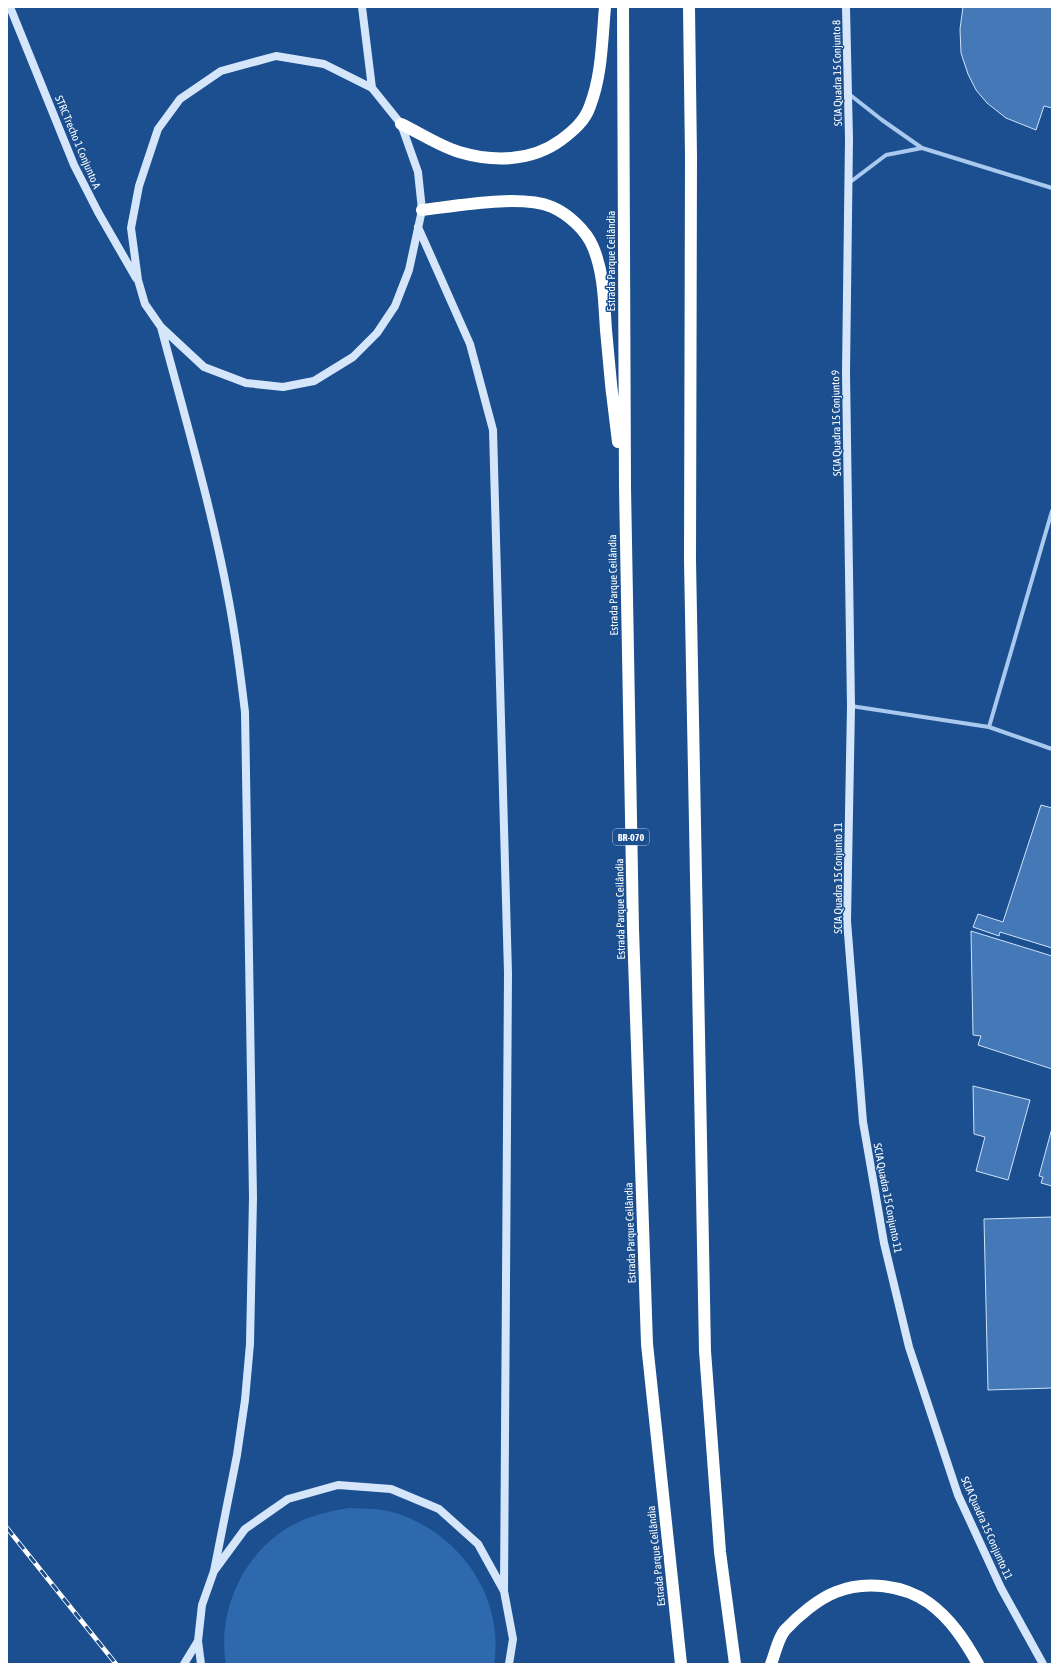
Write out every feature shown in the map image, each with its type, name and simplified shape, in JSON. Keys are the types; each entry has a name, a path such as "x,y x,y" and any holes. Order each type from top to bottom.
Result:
{"highway":[{"path":"401,124 458,152 490,159 521,158 552,147 577,128 590,108 597,85 605,7"},
{"name":"Estrada Parque Ceilândia","path":"623,7 624,487 634,937 647,1344 681,1664"},
{"path":"689,7 692,157 690,561 705,1351 720,1552 735,1664"},
{"path":"422,210 490,202 522,202 551,207 574,221 592,245 601,273 612,400 624,487"},
{"path":"771,1664 784,1631 814,1606 836,1592 868,1585 901,1589 929,1603 959,1631 978,1664"}],"main road":[{"name":"STRC Trecho 1 Conjunto A","path":"10,7 74,165 98,212 138,280"},
{"path":"362,7 372,88"},
{"name":"SCIA Quadra 15 Conjunto 8","path":"846,7 849,139"},
{"path":"276,56 324,64 372,88 401,124 418,172 422,210 410,270 391,311 377,333 353,357 314,381 283,387 246,383 204,367 161,327 145,304 138,280 132,228 139,186 158,129 180,100 221,70 276,56"},
{"name":"SCIA Quadra 15 Conjunto 9","path":"849,139 846,372 851,706"},
{"path":"418,227 470,344 494,430 508,973 504,1591 513,1639 509,1664"},
{"path":"161,327 205,496 221,566 235,636 245,712 253,1198 250,1344 245,1400 237,1455 214,1571 202,1605 198,1641 201,1664"},
{"name":"SCIA Quadra 15 Conjunto 11","path":"851,706 847,921 863,1122 884,1242 909,1347 958,1495 1001,1588 1043,1664"},
{"path":"214,1571 245,1529 288,1499 338,1485 391,1488 439,1509 478,1544 504,1591"},
{"path":"184,1664 198,1641"}],"street":[{"path":"849,94 882,120 922,148 1052,188"},
{"path":"848,184 886,155 922,148"},
{"path":"989,727 1052,511"},
{"path":"851,706 989,727 1052,750"}],"shaded area":[{"path":"348,1508 390,1511 419,1522 458,1552 473,1571 484,1592 492,1615 496,1639 494,1664 226,1664 224,1642 226,1621 231,1599 240,1579 252,1561 266,1544 283,1530 303,1520"}],"building":[{"path":"963,7 1052,7 1052,108 1044,106 1036,130 1006,118 987,103 976,90 968,74 961,53 960,29"},
{"path":"1041,805 1052,808 1052,948 1000,932 999,936 973,927 978,914 1003,922"},
{"path":"971,931 1052,956 1052,1069 978,1045 981,1036 973,1035"},
{"path":"973,1086 1030,1100 1008,1180 976,1171 985,1137 974,1134"},
{"path":"1052,1128 1052,1186 1041,1183 1043,1177 1039,1176"},
{"path":"1052,1217 1052,1388 988,1390 984,1219"}],"railway":[{"path":"7,1528 116,1664"}]}
